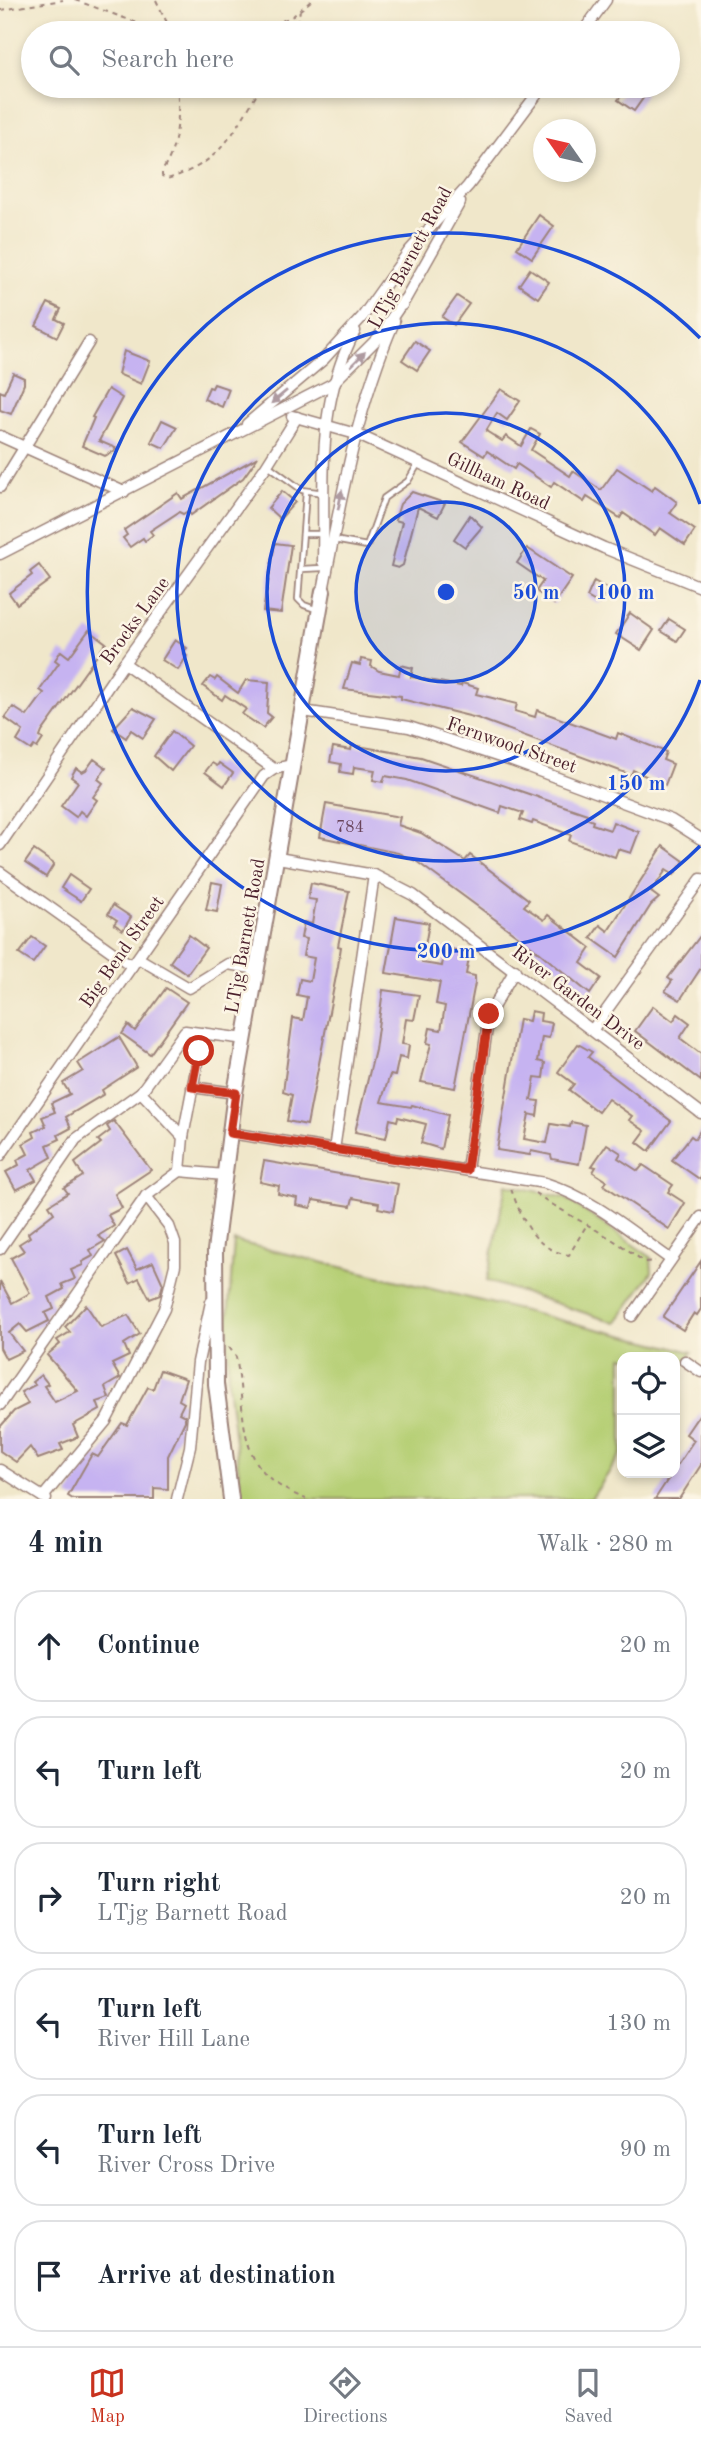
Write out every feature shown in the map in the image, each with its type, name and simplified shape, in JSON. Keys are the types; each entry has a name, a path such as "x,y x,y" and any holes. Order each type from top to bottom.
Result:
{"street":[{"path":"591,21 606,0"},
{"path":"238,432 324,359 363,316 410,250 468,186 534,98"},
{"name":"LTjg Barnett Road","path":"323,591 323,568 328,537 379,358 404,300 468,186"},
{"path":"0,554 332,384 378,338 404,300"},
{"name":"LTjg Barnett Road","path":"231,1499 216,1384 214,1288 224,1175 323,591 328,537 324,493 325,425 332,384 341,358 363,316"},
{"path":"0,487 89,342"},
{"name":"Gillham Road","path":"281,412 356,434 604,548 701,587"},
{"name":"Brocks Lane","path":"0,845 124,663 268,464 298,417"},
{"path":"0,436 124,492"},
{"path":"124,663 274,769 292,765"},
{"name":"Fernwood Street","path":"303,711 409,727 512,761 671,820 701,838"},
{"name":"Big Bend Street","path":"0,1156 264,776 274,769"},
{"name":"River Garden Drive","path":"278,858 374,875 412,895 593,1029 701,1114"},
{"path":"0,872 135,962 189,988 228,964 257,969"},
{"path":"334,1150 374,875"},
{"path":"593,1029 701,879"},
{"path":"467,1170 489,1014 515,970"},
{"path":"0,1249 76,1139 141,1092 185,1031 245,1039"},
{"path":"180,1171 183,1137 203,1033"},
{"path":"192,1087 236,1093"},
{"path":"141,1092 183,1137"},
{"path":"230,1133 545,1183 567,1190 665,1256"},
{"path":"0,1405 146,1196 180,1171 224,1175"},
{"path":"0,1470 44,1498 106,1421 164,1309 175,1265 175,1243 169,1226 146,1196"},
{"path":"632,1316 665,1256 701,1217"},
{"path":"177,1499 190,1447 198,1362 214,1288"},
{"path":"685,1361 701,1372"}],"lane":[{"path":"303,534 367,546 384,498 408,481 419,462"},
{"path":"268,464 306,492 324,493"},
{"path":"306,492 298,598 304,605 319,610"},
{"path":"300,569 323,568"}],"path":[{"path":"1,10 63,0"},
{"path":"75,0 132,21"},
{"path":"156,0 166,21"},
{"path":"280,21 300,11 312,0"},
{"path":"297,21 300,11"},
{"path":"177,98 175,137 170,160 162,171 167,179 212,160 222,151 254,98"},
{"path":"501,1187 519,1189"},
{"path":"511,1188 522,1219 536,1238 560,1254 569,1255 586,1226"},
{"path":"528,1191 620,1243 648,1264 653,1264 665,1256"},
{"path":"229,1347 236,1357 246,1435 254,1464 268,1478 306,1499"}],"green space":[{"path":"506,1184 565,1198 651,1257 652,1272 616,1323 487,1281"},
{"path":"234,1241 692,1352 680,1370 680,1352 617,1352 617,1460 591,1499 242,1499 228,1383 228,1318"}],"building":[{"path":"619,98 643,98 634,111 618,100"},
{"path":"539,215 554,226 532,258 517,248"},
{"path":"530,269 549,282 538,298 519,285"},
{"path":"457,296 469,304 454,325 442,317"},
{"path":"48,303 61,309 56,319 64,323 57,337 36,326"},
{"path":"415,341 430,351 417,370 402,360"},
{"path":"124,351 150,361 141,384 118,374"},
{"path":"13,373 24,378 24,384 11,414 0,410 0,391 4,393"},
{"path":"214,384 229,389 222,407 204,399 209,387 212,388"},
{"path":"108,389 122,398 99,441 118,449 105,456 82,446 94,418 92,417"},
{"path":"501,389 520,401 507,420 497,413 486,431 502,441 506,436 521,446 531,429 540,434 531,450 570,476 573,471 601,490 617,468 652,491 655,486 677,502 670,513 695,530 685,545 660,528 655,535 623,513 620,518 587,497 584,502 554,482 551,487 517,464 514,469 487,451 484,456 462,442"},
{"path":"162,420 177,427 164,448 151,442"},
{"path":"258,457 243,478 191,515 188,511 183,514 179,512 150,531 153,535 145,541 143,538 130,547 123,538 127,535 124,530 178,493 182,499"},
{"path":"282,491 295,502 280,519 268,508"},
{"path":"412,492 445,503 438,517 418,507 403,565 398,568 391,566 402,522 395,520 400,504"},
{"path":"470,515 482,527 465,547 454,539"},
{"path":"275,543 291,545 281,613 263,611"},
{"path":"527,548 572,578 554,604 536,591 543,581 517,563"},
{"path":"39,565 50,580 17,604 9,593 32,575 30,572"},
{"path":"594,581 608,589 599,604 587,597"},
{"path":"630,613 654,630 641,650 616,634"},
{"path":"669,619 685,629 677,641 661,631"},
{"path":"89,630 106,643 42,732 40,737 43,739 37,748 34,746 31,750 17,741 23,731 5,718 13,707 27,716 44,693 40,690 59,663 55,660 61,651 69,657"},
{"path":"175,640 187,648 183,653 187,656 178,670 162,660"},
{"path":"361,659 372,661 371,666 379,671 399,675 401,665 413,668 411,677 461,686 462,683 478,688 476,694 517,704 515,711 535,717 537,710 616,739 618,733 666,752 663,760 673,764 665,785 633,770 631,775 477,718 401,699 401,696 344,689 352,663 360,665"},
{"path":"210,677 215,680 217,677 238,693 246,680 269,682 267,713 272,717 263,728 242,714 246,709 225,695 222,700 203,686"},
{"path":"133,707 156,719 143,738 131,730 126,738 113,729"},
{"path":"172,731 190,746 171,771 154,756"},
{"path":"352,745 421,757 587,814 586,818 593,821 592,824 610,830 613,822 639,832 631,853 618,849 615,857 569,841 571,835 533,821 532,824 520,820 523,813 502,806 500,813 407,780 385,776 383,782 373,780 375,770 354,767 353,774 340,772 341,764 330,762 333,747 351,750"},
{"path":"94,759 106,768 98,779 103,783 93,797 97,800 86,816 80,811 76,817 61,806 78,782 71,777 76,768 82,772 86,770"},
{"path":"212,763 217,766 219,763 233,773 224,786 205,772"},
{"path":"326,804 400,817 398,825 421,833 465,861 470,855 529,900 524,906 544,920 548,915 591,948 581,963 601,978 590,994 534,948 416,861 398,853 320,837"},
{"path":"663,846 684,861 674,875 666,870 651,892 659,898 651,905 618,957 591,938 600,925 608,931"},
{"path":"34,850 54,864 46,877 25,863"},
{"path":"69,875 89,889 81,901 61,888"},
{"path":"212,882 222,884 217,912 206,910"},
{"path":"311,883 349,891 338,946 341,947 338,966 307,1125 287,1121 292,1095 283,1092 293,1018 303,1020 307,997 297,995 300,979 310,981 314,958 303,956 306,939 301,938 304,922 312,924 316,900 308,899"},
{"path":"113,905 131,917 123,930 114,924 117,920 108,914"},
{"path":"396,917 429,923 422,963 442,966 445,948 470,953 466,974 475,976 475,983 455,1088 421,1082 431,1044 427,1043 430,1028 441,1030 445,1006 436,1004 440,982 386,973"},
{"path":"189,935 206,948 187,974 170,962"},
{"path":"701,935 701,968 680,1000 665,991 672,981 668,978"},
{"path":"32,937 45,946 33,963 19,954"},
{"path":"166,988 187,1002 150,1054 122,1034 128,1025 135,1031"},
{"path":"383,990 419,995 414,1020 406,1019 402,1044 409,1045 407,1059 399,1057 395,1076 390,1075 381,1102 412,1105 448,1115 441,1149 421,1143 426,1124 398,1117 397,1121 390,1119 386,1138 355,1132 375,1050"},
{"path":"653,1006 673,1021 678,1014 690,1023 680,1038 701,1054 701,1081 635,1031"},
{"path":"531,1011 541,1013 540,1021 552,1023 549,1038 542,1037 538,1061 545,1063 543,1078 535,1077 531,1100 539,1101 537,1116 529,1114 524,1139 547,1143 551,1124 570,1127 571,1122 586,1125 579,1164 552,1159 551,1155 531,1151 530,1155 497,1150 519,1019 529,1021"},
{"path":"119,1037 137,1067 102,1090 104,1094 66,1117 71,1128 58,1135 60,1139 47,1145 52,1157 30,1170 36,1180 16,1190 6,1172 19,1165 17,1160 28,1154 23,1144 35,1137 33,1132 46,1126 42,1117 55,1112 51,1103 70,1094 63,1083 83,1071 78,1063"},
{"path":"578,1044 592,1052 588,1057 671,1121 649,1151 637,1142 645,1131 629,1120 632,1116 608,1099 598,1112 569,1090 574,1084 558,1072"},
{"path":"114,1121 151,1170 115,1194 122,1208 108,1215 114,1226 98,1236 105,1241 90,1250 93,1256 82,1262 83,1265 71,1270 75,1279 62,1284 64,1289 49,1297 54,1309 45,1313 49,1321 27,1332 20,1324 9,1333 23,1351 6,1359 0,1348 0,1281 12,1303 30,1293 11,1258 24,1251 19,1244 30,1237 28,1233 54,1213 49,1205 68,1193 64,1188 83,1176 75,1163 101,1143 98,1140 110,1131 107,1126"},
{"path":"701,1129 701,1180 672,1160 691,1136 695,1139"},
{"path":"607,1144 621,1153 618,1158 638,1171 643,1165 673,1185 668,1192 685,1203 669,1229 604,1185 607,1181 593,1172 596,1167 592,1166"},
{"path":"264,1161 398,1184 393,1211 378,1208 379,1203 353,1198 351,1206 313,1200 311,1208 296,1205 297,1198 278,1194 279,1186 260,1182"},
{"path":"127,1250 137,1269 153,1262 163,1284 160,1295 150,1299 139,1278 130,1283 116,1256"},
{"path":"701,1261 701,1309 697,1315 694,1313 683,1330 663,1317"},
{"path":"86,1305 101,1327 128,1315 140,1334 124,1344 129,1356 112,1364 120,1378 105,1387 109,1398 97,1402 100,1410 73,1425 78,1437 60,1444 63,1450 38,1459 30,1447 16,1462 0,1451 0,1427 14,1411 28,1404 21,1392 35,1385 32,1382 41,1375 48,1384 44,1386 55,1402 78,1391 47,1355 60,1344 57,1340 70,1332 65,1327"},
{"path":"160,1370 186,1379 179,1400 184,1403 179,1413 185,1416 185,1421 168,1456 168,1489 154,1488 154,1499 73,1499 68,1496 92,1454 98,1457 122,1423 127,1425 148,1387 153,1389"},
{"path":"701,1412 701,1465 679,1499 655,1499 669,1478 680,1478 680,1461 694,1440 686,1434"}],"route":[{"path":"199,1051 192,1087 236,1093 230,1133 467,1170 489,1014"}]}
